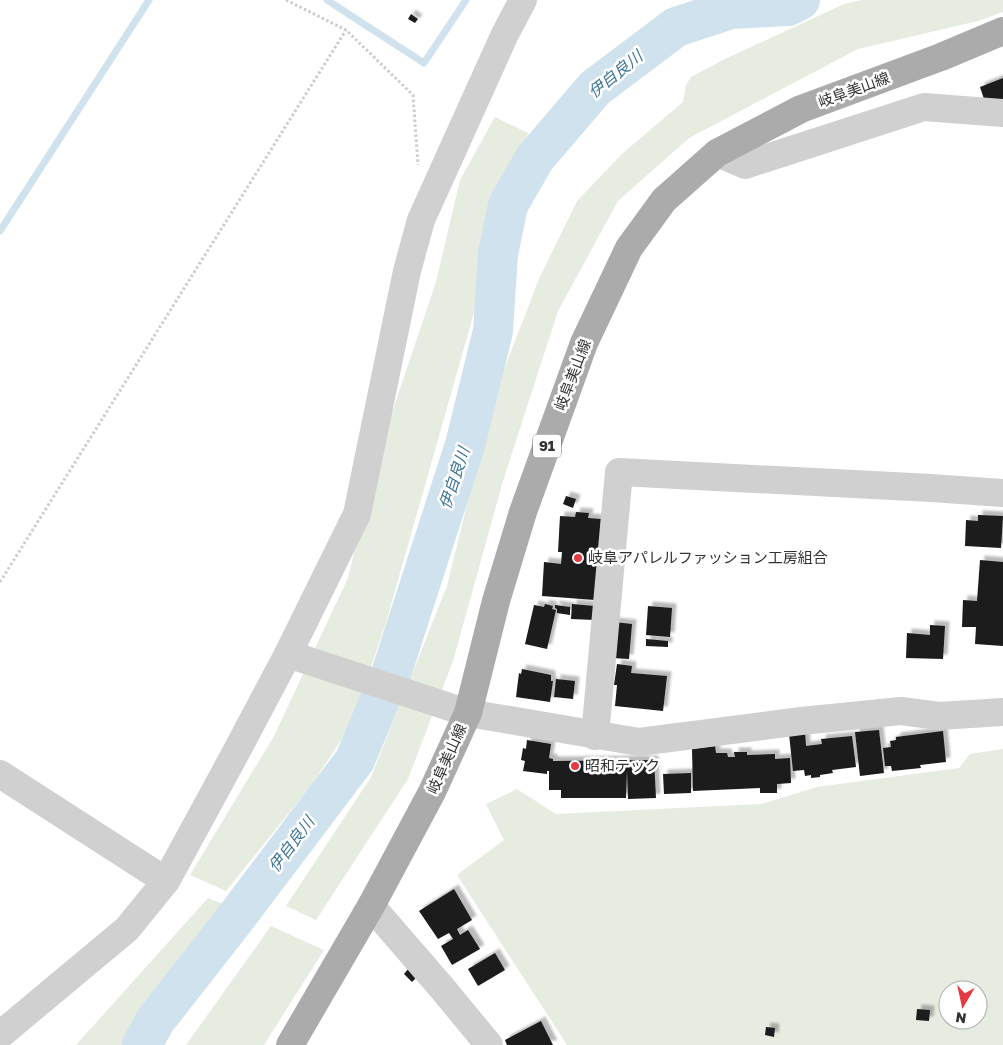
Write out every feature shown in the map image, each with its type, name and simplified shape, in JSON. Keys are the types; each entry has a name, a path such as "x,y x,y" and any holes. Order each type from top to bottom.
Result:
{"main road":[{"name":"岐阜美山線","path":"290,1045 371,906 432,792 468,713 496,601 523,512 584,343 629,248 664,200 718,153 801,110 941,57 1003,30"}],"street":[{"path":"0,1035 127,929 166,881 234,756 294,657 357,514 407,271 421,220 505,34 523,0"},
{"path":"718,153 745,165 924,107 1003,113"},
{"path":"595,736 619,472 1003,493"},
{"path":"294,657 468,713 639,742 801,721 902,711 939,716 1003,712"},
{"path":"0,774 166,881"},
{"path":"371,906 442,988 488,1045"}],"path":[{"path":"286,0 346,30 413,95 418,172"},
{"path":"0,582 346,30"}],"shaded area":[{"path":"862,0 1003,0 1003,12 978,21 858,49 689,138 618,201 558,311 503,481 453,661 408,779 316,920 286,906 371,777 447,586 493,398 539,279 577,201 623,153 683,102 686,85 691,77 725,59 844,4"},
{"path":"495,117 528,133 495,209 479,295 385,626 350,727 310,787 226,891 190,875 274,736 348,578 377,457 436,282 460,180"},
{"path":"1003,749 1003,1045 567,1045 457,875 504,840 486,804 517,789 556,814 761,804 817,787 959,768 970,754"},
{"path":"208,898 225,905 126,1045 76,1045"},
{"path":"271,926 324,950 264,1045 186,1045"}],"building":[{"path":"411,14 418,19 415,23 408,19"},
{"path":"1003,78 1003,100 986,105 980,87"},
{"path":"566,496 576,499 573,508 563,504"},
{"name":"岐阜アパレルファッション工房組合","path":"576,512 589,513 588,518 601,519 599,553 595,553 594,566 597,566 595,600 542,596 544,562 561,564 562,552 558,552 560,516 575,517"},
{"path":"978,515 1003,516 1001,548 965,546 966,520 978,521"},
{"path":"980,560 1003,562 1003,646 975,644 976,627 962,627 963,600 977,601"},
{"path":"545,604 553,606 552,609 556,610 547,649 525,644 534,605 544,607"},
{"path":"572,604 595,606 595,620 571,619"},
{"path":"555,605 570,607 570,615 557,613"},
{"path":"648,606 672,608 670,637 646,635"},
{"path":"614,622 632,624 629,659 612,658"},
{"path":"930,625 945,626 943,659 906,658 907,633 930,635"},
{"path":"646,639 668,641 668,647 646,646"},
{"path":"617,664 632,666 631,673 667,676 663,711 615,706 617,685 614,685"},
{"path":"522,669 551,675 551,681 553,681 550,702 516,697 519,673 521,674"},
{"path":"556,679 575,681 573,699 554,697"},
{"path":"879,730 884,773 860,776 855,732"},
{"path":"943,731 946,762 920,765 921,768 892,771 891,766 885,766 883,748 891,747 890,741 896,740 896,737"},
{"path":"805,732 806,746 822,744 821,739 852,736 856,767 832,770 833,773 811,778 811,775 805,776 804,770 793,771 789,734"},
{"name":"昭和テック","path":"527,740 551,744 549,758 553,759 553,761 654,760 656,798 628,799 627,770 626,798 561,798 561,790 549,790 549,771 547,771 547,774 523,771 525,761 521,760 523,748 526,749"},
{"path":"715,746 716,753 727,753 728,757 735,757 734,752 747,752 747,755 775,754 775,759 790,758 791,783 777,784 777,793 760,793 760,788 693,791 692,749"},
{"path":"691,773 691,793 664,794 663,774"},
{"path":"454,889 472,920 457,929 460,935 468,930 480,949 452,965 441,946 453,939 449,933 438,939 419,911"},
{"path":"495,953 505,970 478,986 468,969"},
{"path":"409,968 418,976 412,982 404,974"},
{"path":"917,1009 930,1010 929,1021 916,1020"},
{"path":"541,1021 553,1045 507,1045 505,1040"},
{"path":"766,1027 775,1028 774,1037 765,1035"}],"waterway":[{"path":"0,231 149,0"},
{"path":"327,0 424,63 466,0"},
{"name":"伊自良川","path":"786,0 788,6"},
{"name":"伊自良川","path":"142,1045 155,1021 355,760 392,671 465,445 493,331 498,254 508,205 535,158 595,88 676,27 731,9 788,6 800,0"}],"place":[{"name":"岐阜アパレルファッション工房組合","path":"578,558"},
{"name":"昭和テック","path":"575,766"}]}
